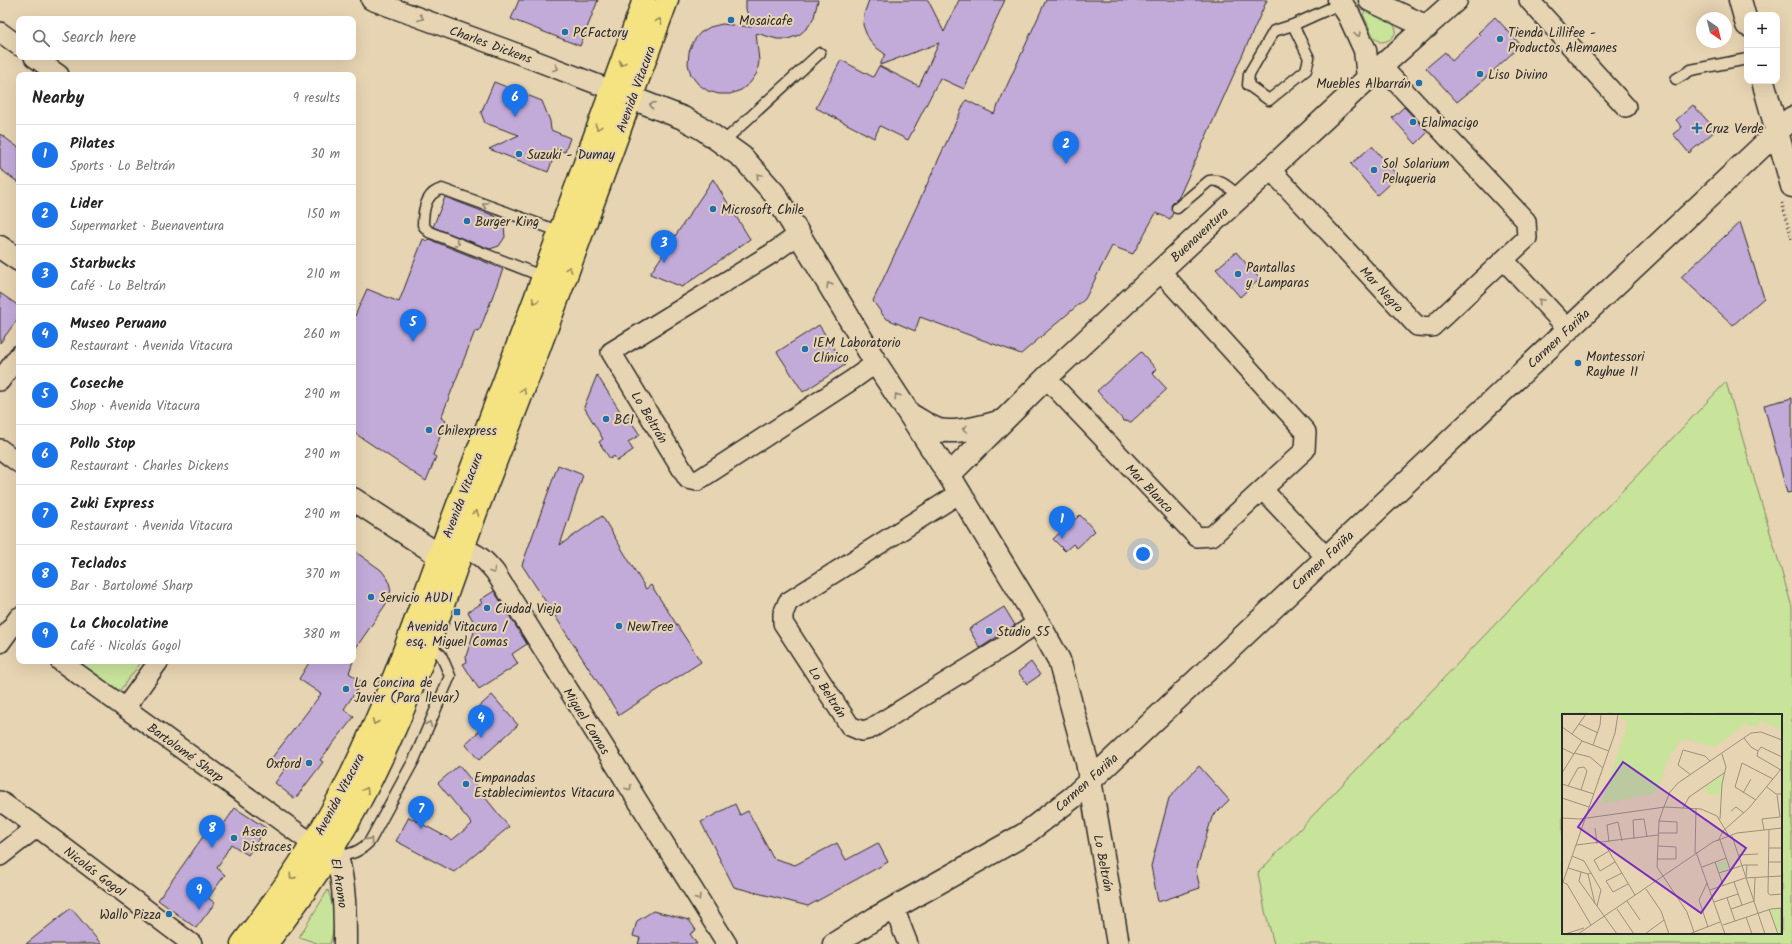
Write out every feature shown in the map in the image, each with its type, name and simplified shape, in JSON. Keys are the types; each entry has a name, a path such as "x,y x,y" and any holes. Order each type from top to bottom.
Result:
{"main road":[{"name":"Avenida Vitacura","path":"266,944 335,853 388,745 428,644 453,557 544,277 644,0"},
{"name":"Avenida Vitacura","path":"242,944 280,894 325,823 363,749 394,677 453,557 632,98 667,0"}],"street":[{"name":"Charles Dickens","path":"371,0 612,90"},
{"path":"1370,0 1426,27"},
{"name":"Buenaventura","path":"949,475 1046,378 1239,196 1456,0"},
{"path":"1529,0 1626,107"},
{"path":"1740,0 1744,14"},
{"path":"1340,2 1375,72"},
{"path":"0,32 16,44"},
{"path":"38,60 55,72"},
{"name":"Mar Negro","path":"1269,168 1417,326 1432,327 1527,238 1526,221 1375,72"},
{"path":"1764,84 1785,125 1792,186"},
{"name":"Lo Beltrán","path":"612,90 683,118 723,142 742,157 770,188 787,213 798,235 876,363 949,475 1038,622 1059,660 1087,762 1118,944"},
{"name":"Carmen Fariña","path":"834,944 894,908 1025,834 1073,798 1326,557 1785,125"},
{"name":"Lo Beltrán","path":"798,235 771,254 611,352 688,479 697,481 876,363"},
{"path":"0,246 16,258"},
{"path":"1504,260 1568,329"},
{"name":"Mar Blanco","path":"1046,378 1197,537 1212,536 1305,450 1306,432 1160,271"},
{"path":"0,381 16,359"},
{"path":"909,414 930,427 941,430 974,429 1003,420"},
{"path":"0,449 16,461"},
{"path":"1262,490 1326,557"},
{"name":"Lo Beltrán","path":"960,494 788,602 783,614 783,623 850,726 862,731 870,729 999,649 1038,622"},
{"path":"356,501 453,557"},
{"name":"Miguel Comas","path":"453,557 474,552 483,558 495,572 727,944"},
{"path":"0,643 16,626"},
{"name":"Bartolomé Sharp","path":"64,664 313,844"},
{"path":"125,708 157,664"},
{"name":"Nicolás Gogol","path":"0,801 37,827 192,944"},
{"name":"El Aromo","path":"325,823 335,853 345,913 345,944"},
{"path":"0,856 37,827"},
{"path":"894,908 908,944"}],"lane":[{"path":"1293,25 1309,58 1306,70 1269,100 1248,85 1249,74 1274,31 1293,25 1340,2"},
{"path":"723,142 820,53"},
{"path":"1676,79 1691,70 1744,60"},
{"path":"1177,208 1209,180 1214,179 1239,196"},
{"path":"544,277 429,232 423,225 423,210 428,198 436,190 442,189 561,232"},
{"path":"335,853 356,853 364,848 370,841 417,753 450,676 441,655 428,644"}],"green space":[{"path":"1366,10 1390,19 1396,29 1393,37 1386,41 1380,42 1373,36 1363,14"},
{"path":"1726,382 1792,607 1792,944 1274,944 1265,911 1258,873"},
{"path":"78,664 140,664 118,693"},
{"path":"328,890 334,917 330,944 320,944 299,937"}],"building":[{"name":"PCFactory","path":"519,0 598,0 580,46 511,19"},
{"path":"746,0 818,0 814,17 808,27 799,35 788,39 777,39 756,33 759,61 757,73 750,83 741,90 730,94 719,94 708,91 698,84 691,75 688,64 689,52 693,42 700,33 710,27 722,24 751,27 746,9"},
{"path":"869,0 928,0 944,32 959,0 1005,0 964,89 940,78 908,140 880,126 874,138 816,108 841,60 873,77 879,66 919,86 939,43 880,65 885,54 874,46 867,36 863,25 864,14"},
{"path":"1046,0 1267,0 1179,197 1171,205 1173,213 1170,219 1156,213 1133,254 1112,246 1085,299 1021,354 920,317 915,331 885,318 873,301 966,100 994,114"},
{"path":"1495,17 1521,45 1457,102 1426,68 1445,52 1452,61 1480,35 1478,33"},
{"path":"494,82 542,101 550,121 551,130 570,138 565,152 557,149 548,172 489,149 519,135 485,123 481,113"},
{"name":"Cruz Verde","path":"1693,105 1716,130 1689,153 1673,134 1682,127 1676,120"},
{"name":"Elalmacigo","path":"1404,107 1428,132 1416,144 1392,118"},
{"path":"0,134 16,146 16,181 0,169"},
{"name":"Sol Solarium Peluqueria","path":"1372,146 1398,176 1377,195 1351,164"},
{"name":"Microsoft Chile","path":"713,179 750,239 682,287 650,274"},
{"name":"Burger King","path":"445,197 495,216 504,225 505,237 499,246 490,249 433,227"},
{"path":"1740,222 1764,298 1733,325 1681,277"},
{"path":"423,239 427,241 428,239 503,269 479,332 475,331 441,418 446,421 433,455 436,457 426,481 356,434 356,313 367,289 399,302"},
{"name":"Pantallas y Lamparas","path":"1236,252 1260,279 1240,297 1216,269"},
{"path":"0,293 16,304 16,321 0,343"},
{"path":"819,325 845,365 803,392 777,352"},
{"path":"1141,352 1156,369 1152,373 1167,389 1131,422 1124,421 1097,391"},
{"name":"BCI","path":"597,375 625,419 628,417 640,435 628,442 633,450 617,461 614,456 610,459 599,442 603,439 584,407"},
{"path":"1792,398 1792,492 1787,493 1764,405"},
{"name":"NewTree","path":"558,465 583,475 560,545 602,516 646,589 651,585 701,662 619,715 522,565"},
{"path":"1080,515 1095,531 1077,548 1073,544 1065,551 1053,539"},
{"name":"Servicio AUDI","path":"356,552 381,570 388,579 391,590 386,604 356,648"},
{"path":"494,591 527,644 512,654 518,664 479,689 463,664 467,662 466,656 476,626 468,612 482,603 480,600"},
{"name":"Studio 55","path":"1004,607 1015,625 980,648 969,629"},
{"path":"1031,662 1040,675 1027,684 1018,672"},
{"path":"308,664 352,664 349,673 362,682 344,709 354,717 320,760 323,762 295,799 275,783 285,769 271,759 321,694 299,679"},
{"path":"492,695 518,725 479,760 465,744 485,726 473,712"},
{"path":"459,765 509,827 454,872 396,841 409,817 452,840 472,824 438,783"},
{"path":"1199,766 1229,800 1212,817 1196,871 1200,888 1158,902 1151,866 1169,798"},
{"path":"735,804 740,815 748,811 773,858 795,865 837,843 846,860 878,843 888,862 808,906 734,887 701,822"},
{"path":"235,808 266,828 248,855 231,844 217,868 225,875 208,898 215,903 196,928 158,900 207,831 215,837"},
{"path":"71,908 101,944 26,944"},
{"path":"653,911 689,920 696,930 690,934 697,944 638,944 640,938 633,936 637,921"}],"place":[{"name":"Mosaicafe","path":"731,20"},
{"name":"PCFactory","path":"565,32"},
{"name":"Tienda Lillifee - Productos Alemanes","path":"1500,39"},
{"name":"Liso Divino","path":"1480,74"},
{"name":"Muebles Albarrán","path":"1419,83"},
{"name":"Pollo Stop","path":"515,117"},
{"name":"Elalmacigo","path":"1413,122"},
{"name":"Cruz Verde","path":"1697,128"},
{"name":"Suzuki - Dumay","path":"519,154"},
{"name":"Lider","path":"1066,164"},
{"name":"Sol Solarium Peluqueria","path":"1374,170"},
{"name":"Microsoft Chile","path":"713,209"},
{"name":"Burger King","path":"467,221"},
{"name":"Starbucks","path":"664,263"},
{"name":"Pantallas y Lamparas","path":"1238,274"},
{"name":"Coseche","path":"413,342"},
{"name":"IEM Laboratorio Clínico","path":"805,349"},
{"name":"Montessori Rayhue II","path":"1578,363"},
{"name":"BCI","path":"606,419"},
{"name":"Chilexpress","path":"429,430"},
{"name":"Pilates","path":"1062,539"},
{"name":"Servicio AUDI","path":"371,597"},
{"name":"Ciudad Vieja","path":"487,608"},
{"name":"Avenida Vitacura / esq. Miguel Comas","path":"457,612"},
{"name":"NewTree","path":"619,626"},
{"name":"Studio 55","path":"989,631"},
{"name":"La Concina de Javier (Para llevar)","path":"346,689"},
{"name":"Museo Peruano","path":"481,738"},
{"name":"Oxford","path":"309,763"},
{"name":"Empanadas Establecimientos Vitacura","path":"466,784"},
{"name":"Zuki Express","path":"421,829"},
{"name":"Aseo Distraces","path":"234,838"},
{"name":"Teclados","path":"212,848"},
{"name":"La Chocolatine","path":"199,910"},
{"name":"Wallo Pizza","path":"169,914"}]}
